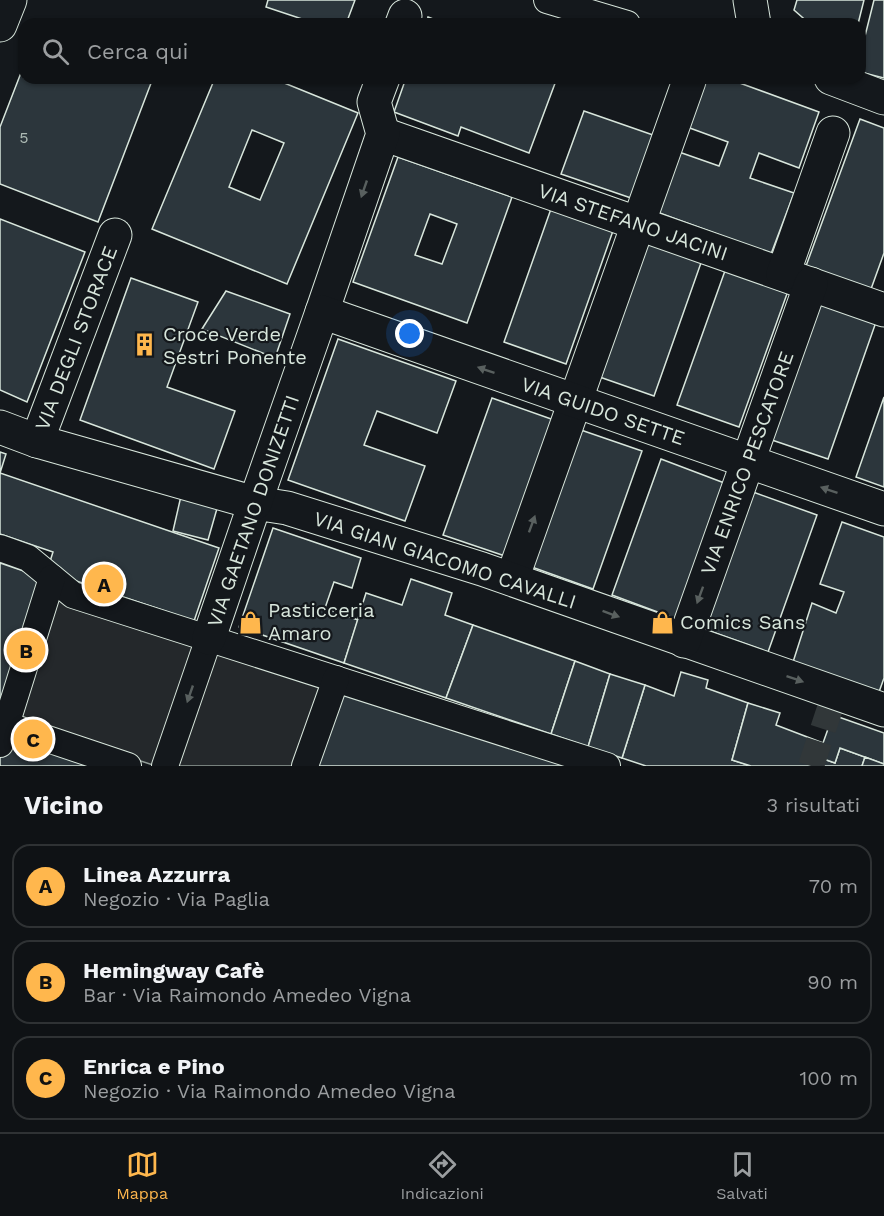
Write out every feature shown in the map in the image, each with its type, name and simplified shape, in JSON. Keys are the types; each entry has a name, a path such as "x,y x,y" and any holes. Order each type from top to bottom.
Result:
{"street":[{"path":"0,26 10,0"},
{"path":"547,0 607,18"},
{"path":"750,0 753,18"},
{"path":"381,84 374,102 383,134"},
{"path":"512,579 688,84"},
{"path":"847,84 884,98"},
{"name":"VIA ENRICO PESCATORE","path":"684,641 748,461 833,133"},
{"name":"VIA STEFANO JACINI","path":"383,134 884,310"},
{"name":"VIA GAETANO DONIZETTI","path":"209,638 383,134"},
{"name":"VIA DEGLI STORACE","path":"37,441 115,235"},
{"name":"VIA GUIDO SETTE","path":"322,312 884,509"},
{"name":"VIA GIAN GIACOMO CAVALLI","path":"0,428 37,441 255,503 287,508 512,579 884,710"},
{"path":"0,548 28,558 73,595 607,766"},
{"path":"52,578 2,730 128,766"},
{"path":"165,766 209,638"},
{"path":"305,766 336,679"}],"shaded area":[{"path":"51,598 327,687 300,766 156,766 13,719"}],"building":[{"path":"268,0 355,0 348,18 299,18 266,7"},
{"path":"797,0 864,0 860,18 803,18 794,10"},
{"path":"874,0 884,0 884,78 866,74 866,32"},
{"path":"18,80 18,84 151,84 98,222 0,184 0,127"},
{"path":"212,84 287,84 358,113 287,284 152,229","holes":["252,130 284,143 260,200 229,187"]},
{"path":"404,84 555,84 529,153 461,127 458,136 394,112"},
{"path":"703,84 742,84 819,112 799,168 759,153 750,178 794,193 771,254 657,212 679,152 719,166 728,142 687,127"},
{"path":"584,111 653,135 631,198 561,174"},
{"path":"860,119 884,128 884,253 871,289 806,266"},
{"path":"398,157 512,197 467,323 353,282","holes":["430,214 457,224 442,264 415,255"]},
{"path":"552,206 614,228 566,364 504,342"},
{"path":"0,219 85,252 27,402 0,390"},
{"path":"639,237 702,260 654,396 591,374"},
{"path":"726,268 788,291 739,427 677,405"},
{"name":"Croce Verde Sestri Ponente","path":"131,278 198,302 167,387 235,411 214,469 80,420"},
{"path":"226,291 290,314 275,358 202,329"},
{"path":"811,299 876,322 828,459 763,437"},
{"path":"338,339 456,381 437,433 377,411 364,445 425,466 405,521 288,480"},
{"path":"884,397 884,487 856,477"},
{"path":"492,398 554,420 505,556 443,535"},
{"path":"578,429 642,451 593,589 529,566"},
{"path":"0,452 6,454 0,473"},
{"path":"661,459 727,484 679,620 612,595"},
{"path":"0,473 219,548 194,621 47,571 53,552 0,534"},
{"path":"753,492 817,515 768,652 704,629"},
{"path":"181,496 218,505 208,540 173,531"},
{"path":"842,522 884,537 884,678 879,692 793,662 812,603 836,613 844,592 820,584"},
{"path":"273,528 361,558 352,588 334,582 325,608 358,620 344,663 239,627"},
{"path":"0,563 47,579 0,706"},
{"path":"411,579 452,593 445,615 473,625 446,698 344,663 366,593 402,605"},
{"path":"473,625 575,661 551,734 446,698"},
{"path":"575,661 610,674 588,747 551,734"},
{"path":"681,672 708,680 706,688 748,703 732,760 751,766 646,766 622,758 645,685 674,696"},
{"path":"610,674 645,685 622,758 588,747"},
{"path":"338,688 579,766 310,766"},
{"path":"748,703 780,713 776,725 823,743 818,757 835,763 840,748 865,757 862,766 751,766 732,760"},
{"path":"833,715 884,733 884,764 840,748 835,763 818,757"},
{"path":"9,730 109,766 0,766 0,756"},
{"path":"865,757 884,764 884,766 862,766"}],"tunnel":[{"path":"811,766 835,693"}],"place":[{"name":"Croce Verde Sestri Ponente","path":"145,345"},
{"name":"Linea Azzurra","path":"104,584"},
{"name":"Pasticceria Amaro","path":"250,622"},
{"name":"Comics Sans","path":"662,622"},
{"name":"Hemingway Cafè","path":"26,650"},
{"name":"Enrica e Pino","path":"33,739"}]}
